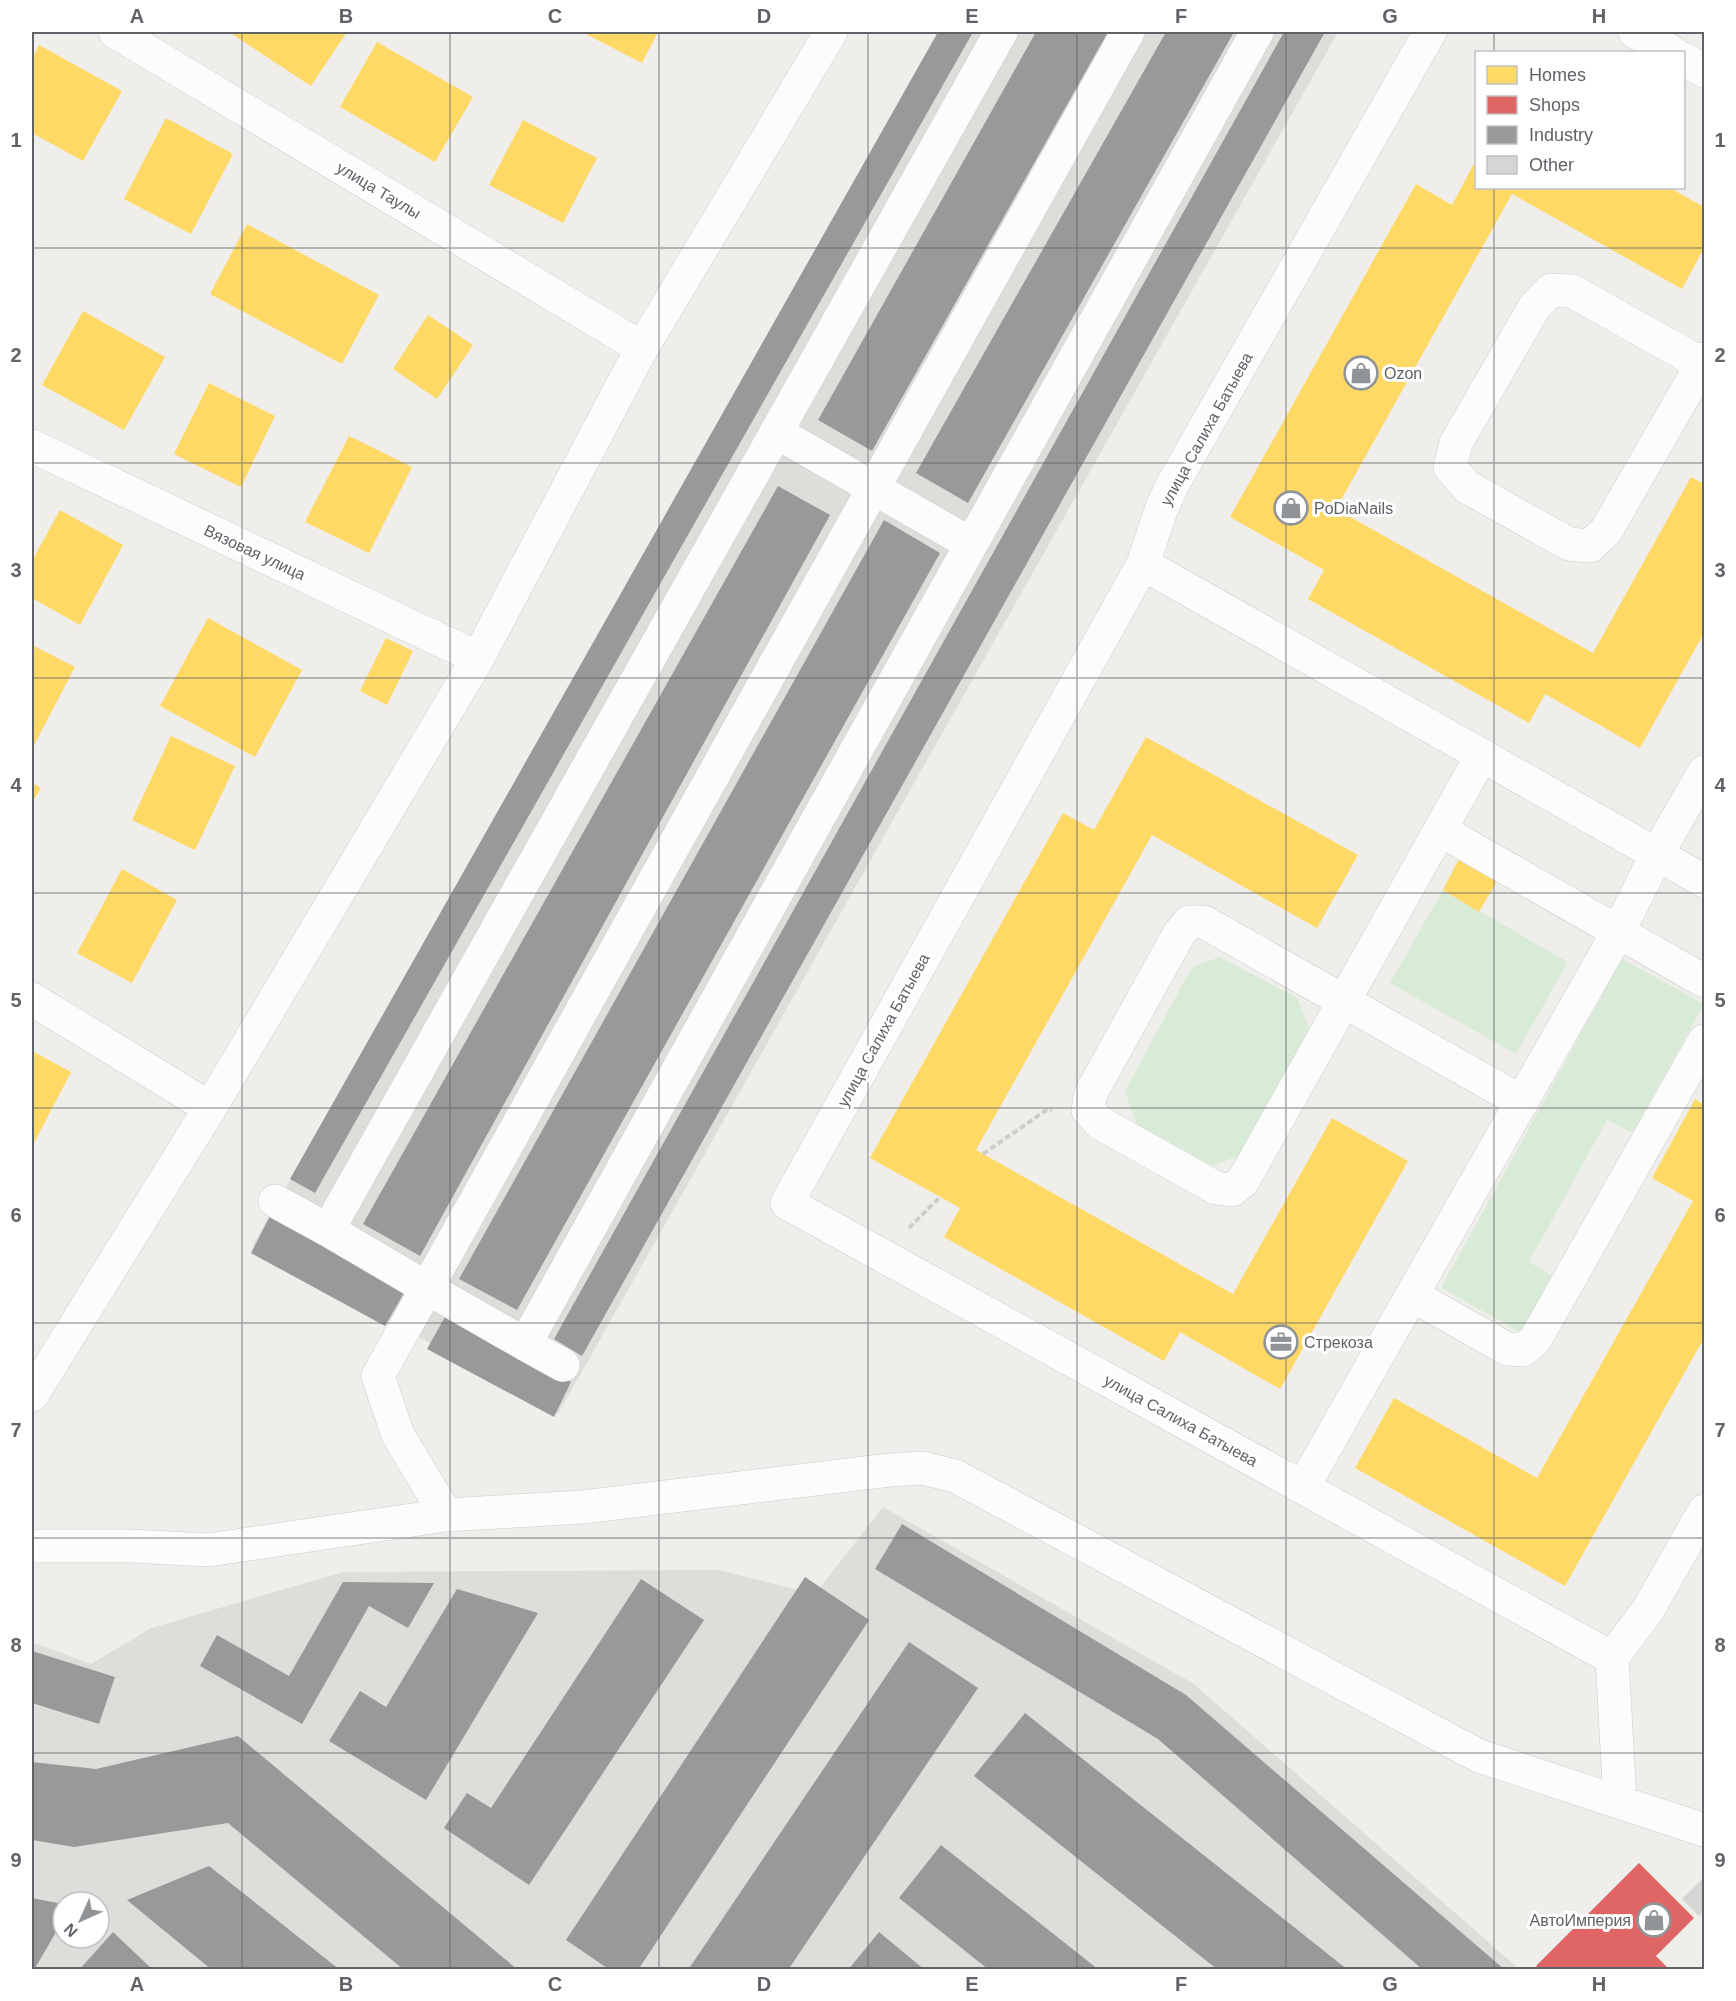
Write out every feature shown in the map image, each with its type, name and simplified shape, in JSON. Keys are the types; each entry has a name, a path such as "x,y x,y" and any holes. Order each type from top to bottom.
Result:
{"street":[{"name":"улица Таулы","path":"115,32 642,348"},
{"path":"32,1395 210,1108 478,658 642,348 831,32"},
{"path":"328,1230 1001,32"},
{"path":"446,1515 398,1435 378,1376 1128,32"},
{"path":"525,1344 1257,32"},
{"name":"улица Салиха Батыева","path":"1430,32 1173,484 1161,510 1143,564 787,1203 1612,1658"},
{"path":"1635,32 1670,51"},
{"path":"1685,60 1704,71"},
{"path":"1551,290 1572,291 1704,362 1606,531 1590,546 1569,544 1487,499 1467,487 1450,467 1456,443 1535,306 1551,290"},
{"path":"776,432 971,544"},
{"name":"Вязовая улица","path":"32,446 478,658"},
{"path":"1143,564 1704,881"},
{"path":"1482,755 1344,1002 1243,1181 1232,1190 1216,1188 1100,1123 1088,1110 1091,1093 1179,934 1189,922 1204,922 1344,1002 1522,1102"},
{"path":"1303,1487 1618,932 1657,854 1704,772"},
{"path":"1440,830 1704,981"},
{"path":"32,999 210,1108"},
{"path":"1412,1295 1507,1349 1523,1350 1535,1340 1704,1041"},
{"path":"275,1201 563,1365"},
{"path":"32,1546 131,1546 208,1550 446,1515 583,1507 922,1468 955,1476 1479,1756 1704,1830"},
{"path":"1620,1802 1612,1658 1648,1610 1704,1511"}],"path":[{"path":"983,1154 1045,1111 1088,1110"},
{"path":"887,1257 900,1237 940,1197"}],"shaded area":[{"path":"943,32 1338,32 558,1414 253,1245"},
{"path":"883,1507 1194,1684 1519,1969 32,1969 32,1642 91,1664 151,1628 343,1572 718,1570 815,1594"}],"green space":[{"path":"1443,890 1568,962 1516,1054 1390,983"},
{"path":"1220,957 1297,998 1309,1028 1242,1154 1213,1166 1137,1125 1125,1091 1192,967"},
{"path":"1622,959 1704,1004 1632,1133 1607,1120 1529,1262 1553,1276 1522,1333 1441,1288"}],"building: Homes":[{"path":"229,32 347,32 311,86"},
{"path":"582,32 658,32 642,63"},
{"path":"377,42 473,97 435,162 340,107"},
{"path":"39,45 122,91 83,161 32,133 32,59"},
{"path":"166,118 233,154 191,234 124,199"},
{"path":"523,120 597,158 563,223 489,185"},
{"path":"1475,162 1475,189 1672,189 1704,207 1704,248 1682,289 1512,194 1336,509 1593,653 1691,477 1704,484 1704,633 1640,748 1545,694 1529,723 1308,599 1324,570 1230,517 1416,184 1452,205"},
{"path":"247,224 379,295 342,364 210,294"},
{"path":"83,311 165,357 124,430 42,385"},
{"path":"428,315 473,345 437,399 393,369"},
{"path":"209,383 275,416 241,487 174,454"},
{"path":"349,436 412,467 369,553 305,522"},
{"path":"60,510 123,545 80,625 32,598 32,561"},
{"path":"208,618 302,670 255,757 160,706"},
{"path":"386,638 413,651 387,705 360,691"},
{"path":"32,645 75,667 32,749"},
{"path":"171,736 235,766 195,850 132,820"},
{"path":"1146,737 1358,855 1317,928 1152,835 976,1150 1233,1294 1332,1118 1408,1161 1280,1389 1180,1332 1164,1361 944,1237 960,1208 870,1158 1063,813 1094,830"},
{"path":"32,783 41,788 32,803"},
{"path":"1462,853 1500,876 1479,912 1443,890"},
{"path":"122,869 177,900 132,983 77,953"},
{"path":"32,1051 71,1072 32,1147"},
{"path":"1695,1099 1704,1105 1704,1338 1565,1586 1355,1468 1394,1398 1537,1478 1693,1201 1652,1178"}],"building: Shops":[{"path":"1639,1863 1694,1918 1656,1956 1670,1970 1540,1970 1536,1966"}],"building: Industry":[{"path":"938,32 973,32 315,1193 290,1179"},
{"path":"1036,32 1108,32 872,451 818,420"},
{"path":"1166,32 1234,32 968,503 916,473"},
{"path":"1284,32 1325,32 582,1356 554,1339"},
{"path":"778,486 830,515 420,1256 363,1224"},
{"path":"884,520 940,553 517,1310 459,1279"},
{"path":"270,1216 405,1291 385,1326 251,1253"},
{"path":"446,1315 571,1382 554,1417 427,1349"},
{"path":"902,1524 1186,1695 1505,1970 1423,1970 1158,1739 875,1569"},
{"path":"805,1577 869,1620 638,1970 610,1970 566,1940"},
{"path":"641,1579 704,1620 529,1885 444,1828 467,1793 491,1808"},
{"path":"343,1582 434,1583 408,1628 369,1606 302,1724 200,1666 217,1635 289,1676"},
{"path":"457,1589 538,1613 426,1800 329,1741 360,1691 386,1707"},
{"path":"909,1642 978,1688 788,1970 688,1970"},
{"path":"32,1651 115,1677 99,1724 32,1703"},
{"path":"1025,1713 1348,1970 1218,1970 974,1776"},
{"path":"238,1736 518,1970 404,1970 228,1823 74,1847 32,1840 32,1762 96,1769"},
{"path":"941,1845 1099,1970 989,1970 899,1898"},
{"path":"209,1866 340,1970 212,1970 127,1900"},
{"path":"32,1898 51,1902 51,1941 32,1970"},
{"path":"113,1932 153,1970 79,1970 97,1950 111,1950"},
{"path":"879,1932 925,1970 848,1970"}],"building: Other":[{"path":"1704,1877 1704,1911 1699,1916 1682,1899"}],"place":[{"name":"Ozon","path":"1361,373"},
{"name":"PoDiaNails","path":"1291,508"},
{"name":"Стрекоза","path":"1281,1342"},
{"name":"АвтоИмперия","path":"1654,1920"}]}
